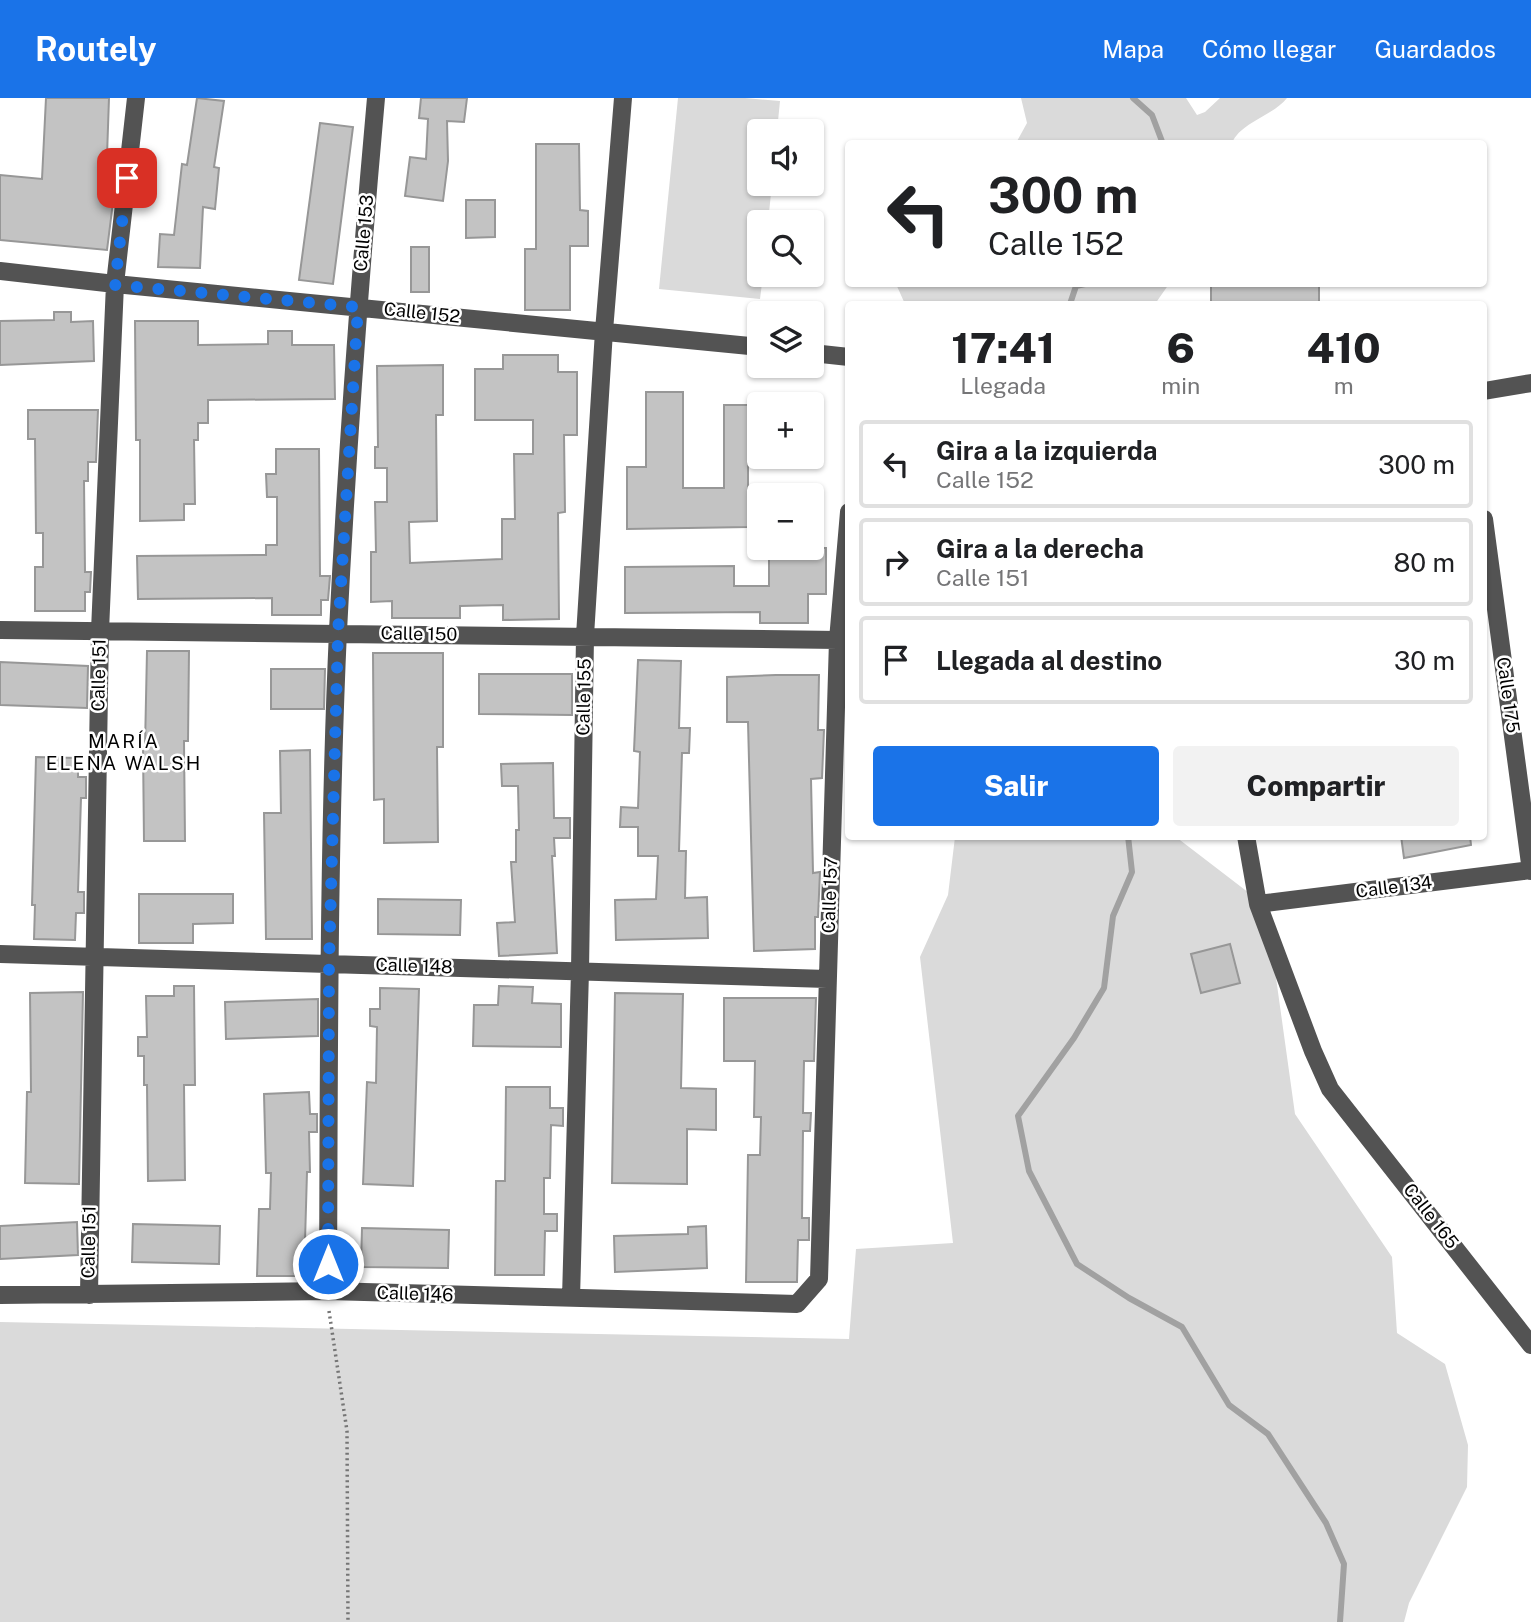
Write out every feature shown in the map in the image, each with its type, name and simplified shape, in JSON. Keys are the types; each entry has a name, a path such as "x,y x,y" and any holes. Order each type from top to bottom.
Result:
{"street":[{"name":"Calle 151","path":"89,1295 100,631 115,285 136,98"},
{"name":"Calle 153","path":"328,1291 329,964 338,633 358,307 376,98"},
{"name":"Calle 155","path":"571,1298 585,636 604,331 624,98"},
{"name":"Calle 152","path":"0,271 115,285 747,346"},
{"path":"824,354 845,357"},
{"path":"1487,390 1531,383"},
{"name":"Calle 175","path":"1487,541 1531,870"},
{"name":"Calle 157","path":"819,1279 838,640 845,559"},
{"name":"Calle 150","path":"0,630 838,640"},
{"name":"Calle 165","path":"1247,840 1258,904 1312,1051 1330,1089 1531,1345"},
{"name":"Calle 134","path":"1258,904 1531,870"},
{"name":"Calle 148","path":"0,954 827,979"},
{"name":"Calle 146","path":"0,1295 328,1291 797,1304 819,1279"}],"path":[{"path":"328,1291 329,1318 347,1431 348,1622"}],"shaded area":[{"path":"678,98 780,101 778,119 747,119 747,196 771,196 769,210 747,210 747,287 762,287 760,299 659,289"},
{"path":"1021,98 1186,98 1197,115 1205,112 1220,98 1287,98 1274,110 1242,130 1234,140 1018,140 1027,123"},
{"path":"897,287 1167,287 1157,301 904,301"},
{"path":"955,840 1180,840 1266,906 1295,1114 1392,1257 1397,1333 1445,1364 1468,1445 1467,1487 1409,1603 1404,1622 0,1622 0,1322 849,1339 856,1249 953,1243 920,957 948,895"}],"building":[{"path":"46,98 109,98 106,185 115,186 107,250 0,240 0,175 42,179"},
{"path":"197,98 224,101 214,167 219,168 215,209 203,207 200,268 158,267 160,234 174,235 182,164 187,165"},
{"path":"421,98 467,98 464,122 447,121 448,161 443,201 405,196 410,157 426,159 428,119 419,118"},
{"path":"320,123 353,127 333,284 299,280"},
{"path":"536,144 579,144 580,210 588,211 588,246 570,246 570,310 525,310 525,249 536,249"},
{"path":"466,200 495,200 495,237 466,238"},
{"path":"411,247 429,247 429,292 411,292"},
{"path":"1211,287 1319,287 1319,301 1211,301"},
{"path":"54,312 71,312 71,322 93,321 94,361 0,365 0,321 54,320"},
{"path":"135,321 198,321 198,345 268,344 268,331 292,331 292,345 334,345 335,399 208,400 208,423 198,423 198,440 194,440 195,504 184,504 184,520 140,521"},
{"path":"503,355 558,355 558,372 577,372 577,435 564,435 565,512 558,513 559,619 503,620 503,605 460,606 460,618 392,618 392,601 371,602 371,552 376,552 375,502 387,502 387,468 375,468 375,447 378,447 377,366 443,365 443,415 436,415 437,521 409,522 410,563 502,559 502,519 515,519 514,454 533,454 533,420 475,420 475,369 503,369"},
{"path":"646,392 683,392 683,488 724,488 724,405 747,405 747,527 627,529 627,467 646,467"},
{"path":"28,410 98,410 96,462 88,462 88,481 84,481 85,572 91,572 90,592 85,592 85,611 35,611 35,567 43,567 43,533 36,533 35,439 28,439"},
{"path":"276,449 319,449 320,576 330,576 328,600 321,600 321,615 272,615 272,598 138,599 137,556 266,555 266,545 277,545 277,497 267,497 266,474 276,474"},
{"path":"826,548 826,594 808,594 808,623 760,623 760,612 625,613 625,567 734,566 734,586 769,586 769,560 824,560"},
{"path":"147,651 189,651 188,741 184,741 185,841 144,841 143,747"},
{"path":"373,653 443,653 443,747 437,747 438,842 384,843 384,799 374,800"},
{"path":"638,660 681,661 679,728 690,728 689,753 682,753 679,851 686,851 685,898 707,897 708,938 616,940 615,900 656,899 658,856 638,856 638,827 620,827 621,807 638,808 640,752 634,751"},
{"path":"0,662 88,666 87,708 0,705"},
{"path":"271,669 325,669 324,709 271,709"},
{"path":"479,674 572,674 572,715 479,714"},
{"path":"819,675 818,730 824,730 822,778 811,779 813,873 820,872 818,917 815,917 815,949 754,951 748,722 727,722 727,677"},
{"path":"310,750 312,939 266,939 264,813 281,813 280,751"},
{"path":"36,757 78,758 78,777 86,777 86,798 81,798 78,892 84,892 84,913 76,913 75,940 34,939 35,905 32,905"},
{"path":"553,763 554,818 570,818 570,838 554,838 555,856 552,856 557,953 499,956 497,923 515,922 511,862 516,862 516,830 519,830 518,786 502,786 501,764"},
{"path":"1402,840 1470,840 1471,845 1404,858"},
{"path":"139,894 233,894 233,923 193,924 193,943 139,943"},
{"path":"378,899 461,900 460,935 378,934"},
{"path":"1230,944 1240,983 1201,993 1191,954"},
{"path":"174,986 194,986 195,1085 184,1085 185,1180 148,1181 147,1085 144,1085 144,1056 138,1056 138,1037 147,1037 146,996 174,996"},
{"path":"499,986 533,987 532,1003 561,1004 561,1047 473,1046 474,1005 498,1005"},
{"path":"380,988 419,989 413,1186 363,1184 367,1082 376,1083 377,1027 370,1026 370,1009 380,1009"},
{"path":"83,992 79,1184 25,1183 27,1092 31,1092 30,993"},
{"path":"615,993 683,994 681,1088 716,1089 716,1130 687,1129 687,1184 612,1183"},
{"path":"724,998 816,998 814,1061 804,1061 803,1113 811,1113 810,1131 803,1131 802,1218 809,1218 809,1240 798,1240 797,1282 746,1282 748,1155 760,1155 761,1117 754,1117 755,1061 724,1061"},
{"path":"318,999 318,1036 226,1039 225,1002"},
{"path":"506,1087 550,1087 550,1108 563,1108 563,1126 551,1125 550,1178 544,1178 544,1214 557,1214 557,1231 545,1231 544,1275 495,1275 496,1181 505,1181"},
{"path":"309,1092 310,1114 317,1114 317,1132 309,1132 310,1172 307,1172 304,1276 257,1276 259,1209 270,1209 271,1173 266,1173 264,1094"},
{"path":"77,1222 78,1255 0,1259 0,1226"},
{"path":"133,1224 220,1226 219,1264 132,1262"},
{"path":"706,1226 707,1268 615,1272 614,1236 688,1234 688,1227"},
{"path":"362,1228 449,1230 448,1268 361,1267"}],"waterway":[{"path":"1133,98 1152,115 1161,140"},
{"path":"1071,301 1076,287"},
{"path":"1128,840 1132,872 1113,916 1104,988 1074,1038 1018,1116 1029,1171 1077,1264 1129,1298 1182,1327 1229,1405 1268,1434 1326,1523 1344,1564 1340,1622"}],"district":[{"name":"MARÍA ELENA WALSH","path":"124,752"}],"route":[{"path":"127,178 115,285 358,307 338,633 329,964 328,1264"}]}
